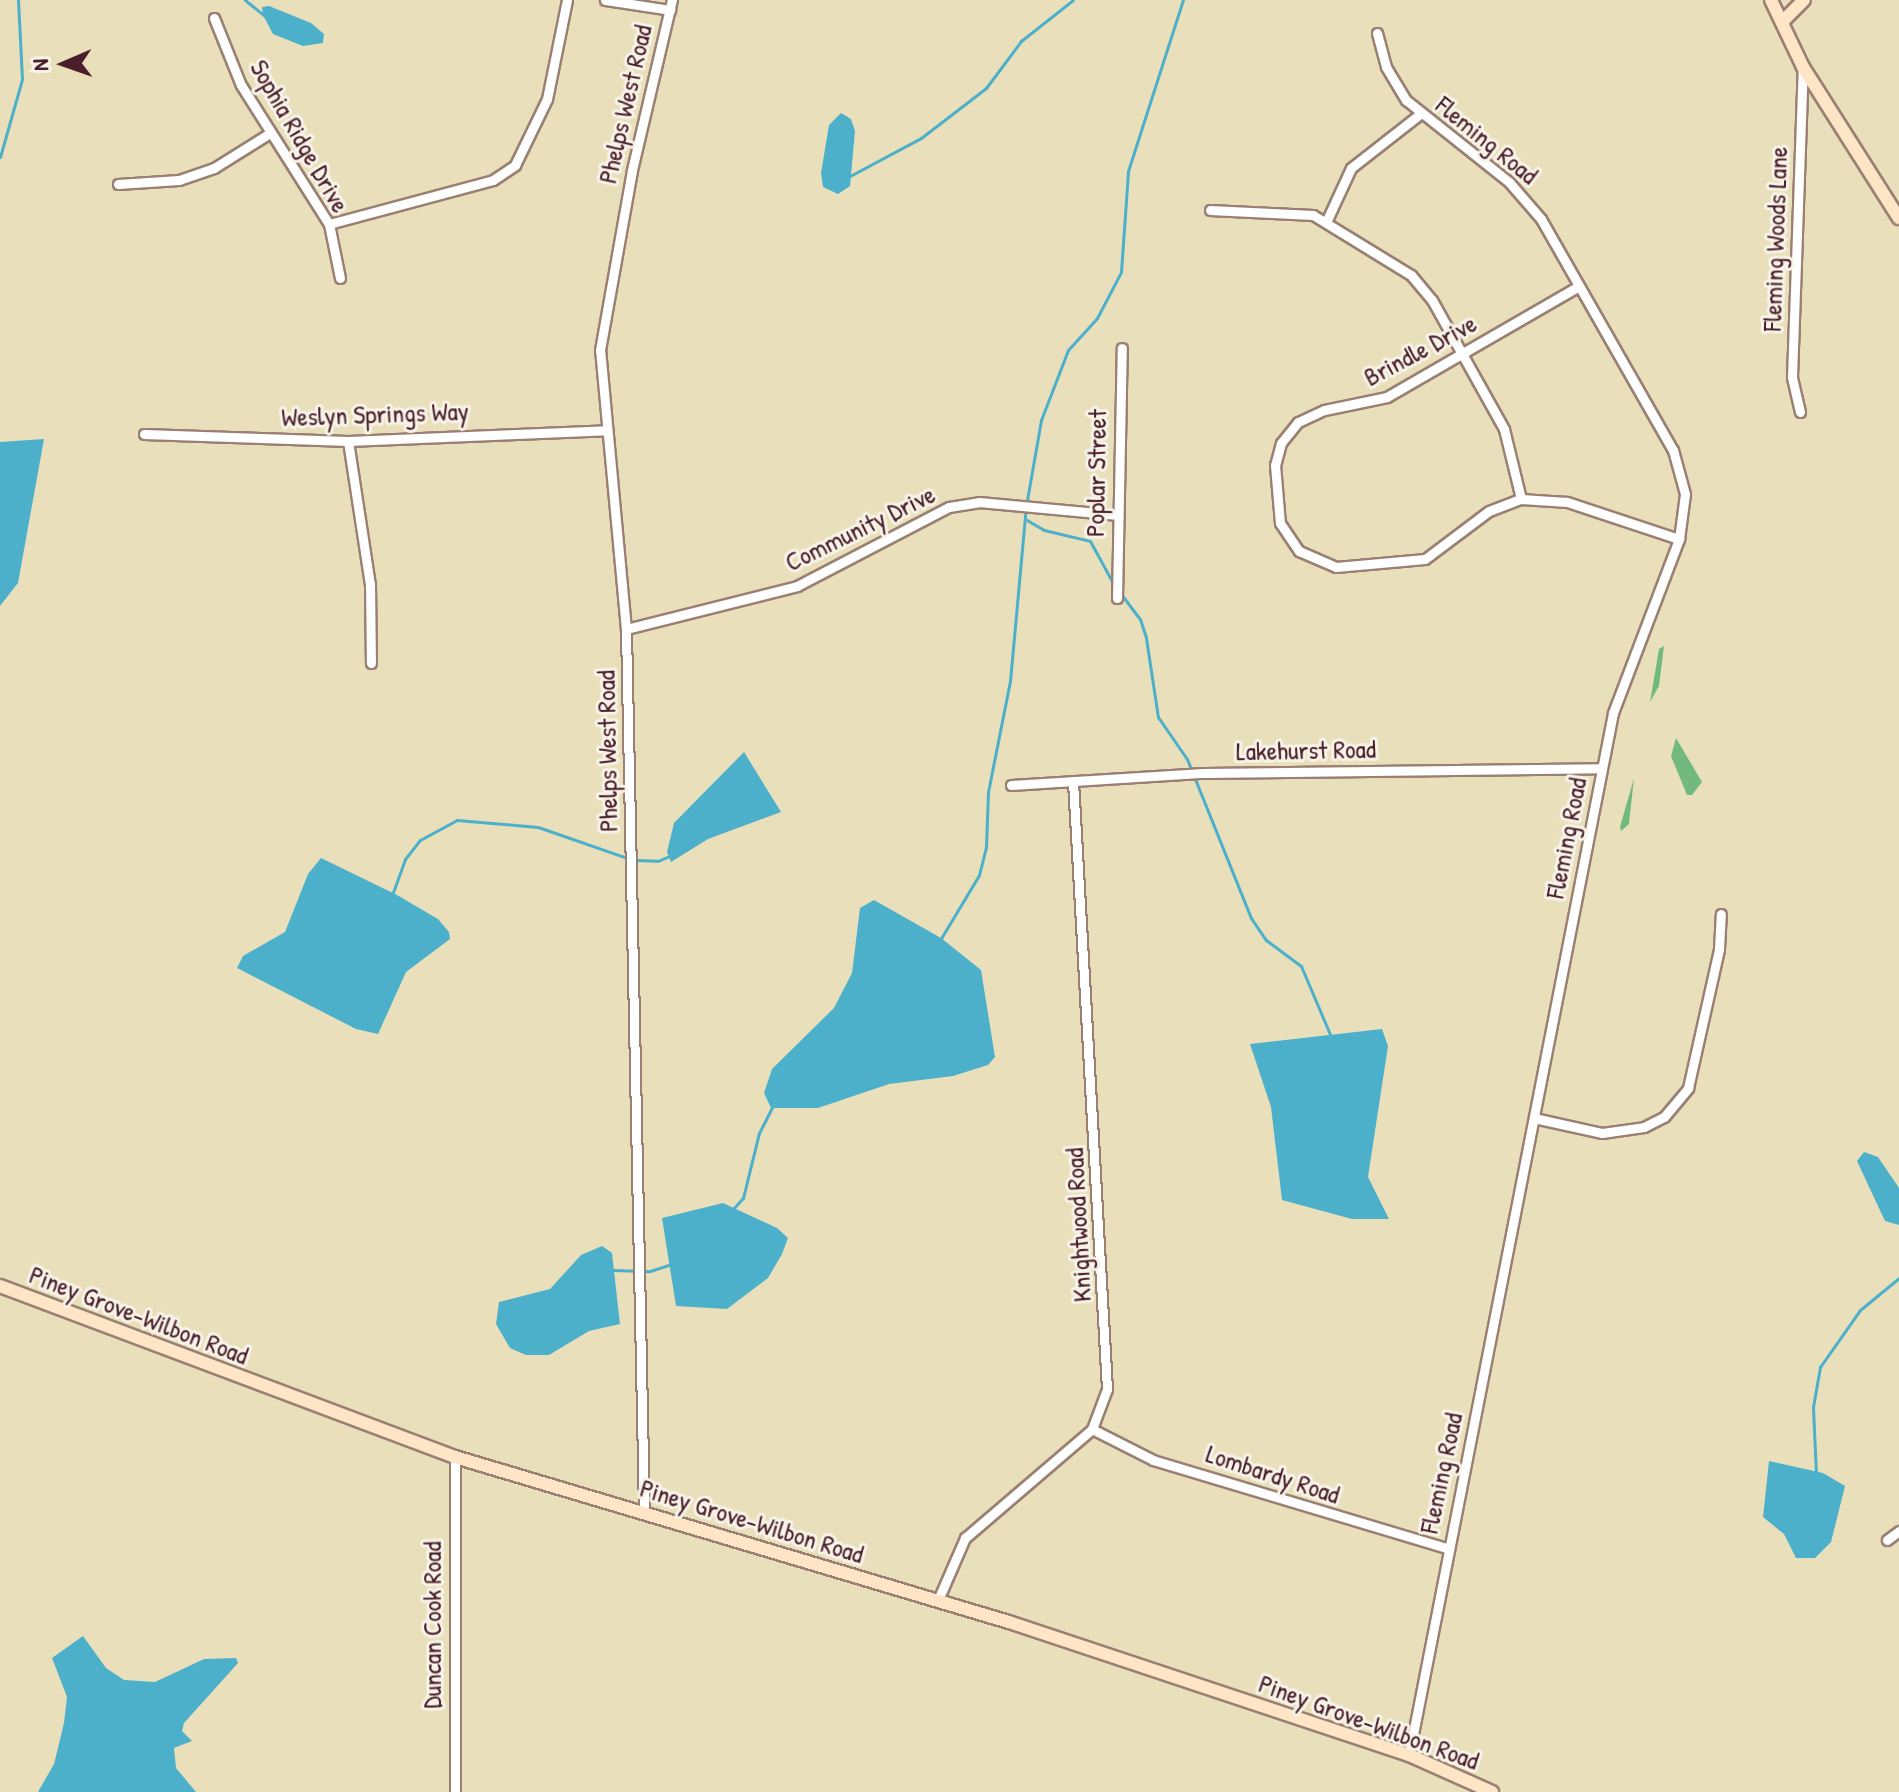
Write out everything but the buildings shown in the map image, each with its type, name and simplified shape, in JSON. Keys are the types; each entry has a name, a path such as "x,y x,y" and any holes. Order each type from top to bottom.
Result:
{"street":[{"path":"329,224 493,180 515,165 547,99 567,0"},
{"path":"605,0 671,5"},
{"path":"1771,0 1803,67 1899,218"},
{"path":"1782,22 1804,0"},
{"name":"Phelps West Road","path":"644,1511 626,629 607,430 600,390 603,317 671,5"},
{"name":"Sophia Ridge Drive","path":"214,18 241,85 329,224 340,278"},
{"name":"Fleming Road","path":"1377,33 1394,84 1420,114 1522,195 1579,286 1679,464 1685,494 1679,539 1631,655 1602,768 1447,1548 1409,1755"},
{"name":"Fleming Woods Lane","path":"1800,412 1792,377 1803,67"},
{"path":"1327,220 1351,168 1420,114"},
{"path":"118,184 190,176 214,168 270,133"},
{"path":"1210,210 1300,213 1327,220 1411,275 1462,354 1510,441 1521,499"},
{"name":"Brindle Drive","path":"1579,286 1374,402 1324,410 1298,422 1281,443 1275,465 1280,523 1288,539 1312,560 1336,567 1396,566 1425,559 1489,511 1521,499 1567,502 1679,539"},
{"name":"Poplar Street","path":"1117,598 1122,348"},
{"name":"Weslyn Springs Way","path":"144,434 348,441 607,430"},
{"path":"348,441 370,584 371,663"},
{"name":"Community Drive","path":"626,629 797,586 949,507 979,502 1118,515"},
{"name":"Lakehurst Road","path":"1011,785 1204,773 1602,768"},
{"name":"Knightwood Road","path":"938,1600 965,1538 1092,1429 1107,1389 1073,781"},
{"path":"1534,1118 1602,1133 1644,1127 1664,1117 1688,1088 1719,949 1721,914"},
{"name":"Piney Grove-Wilbon Road","path":"0,1286 455,1457 938,1600 1409,1755 1492,1792"},
{"name":"Lombardy Road","path":"1092,1429 1153,1460 1447,1548"},
{"name":"Duncan Cook Road","path":"455,1457 455,1792"},
{"path":"1887,1540 1899,1531"}],"green space":[{"path":"1664,646 1659,686 1650,702 1659,649"},
{"path":"1676,738 1702,782 1692,795 1687,795 1671,756"},
{"path":"1634,778 1629,824 1621,831 1620,827"}],"water":[{"path":"269,6 311,23 324,34 323,43 303,46 273,34 263,15 262,7"},
{"path":"841,113 851,119 855,131 850,186 838,194 823,187 821,173 829,125"},
{"path":"44,439 18,583 0,606 0,442"},
{"path":"744,752 781,812 708,839 671,862 667,852 674,823"},
{"path":"321,858 397,895 438,919 449,932 450,939 406,972 378,1034 356,1029 237,968 243,956 285,932 308,874"},
{"path":"874,900 941,938 981,970 995,1057 988,1065 953,1076 889,1084 818,1108 771,1108 764,1093 772,1069 834,1008 852,973 860,908"},
{"path":"1382,1029 1388,1046 1368,1177 1389,1219 1352,1219 1282,1200 1271,1107 1250,1044"},
{"path":"1864,1152 1878,1157 1899,1188 1899,1225 1885,1221 1857,1161"},
{"path":"723,1203 777,1228 788,1238 782,1254 768,1278 727,1309 676,1306 662,1218"},
{"path":"602,1246 612,1253 620,1324 589,1331 549,1355 526,1355 510,1348 496,1324 499,1302 550,1289 581,1255"},
{"path":"1769,1461 1823,1473 1845,1486 1831,1542 1815,1558 1796,1558 1784,1534 1763,1517"},
{"path":"83,1636 106,1668 124,1680 155,1682 204,1659 236,1658 238,1663 184,1723 182,1731 192,1741 174,1748 176,1768 196,1792 38,1792 54,1764 67,1697 52,1658"}],"waterway":[{"path":"0,157 22,79 18,0"},
{"path":"245,0 265,16"},
{"path":"848,177 921,138 986,88 1021,41 1073,0"},
{"path":"940,940 979,875 986,847 988,792 1010,681 1026,506 1041,420 1068,350 1097,318 1121,272 1128,171 1183,0"},
{"path":"1025,519 1044,530 1090,541 1114,585"},
{"path":"1121,594 1140,619 1146,638 1158,717 1187,759 1251,918 1266,940 1301,966 1332,1039"},
{"path":"392,895 405,859 420,840 457,820 538,827 627,858"},
{"path":"634,860 658,861 669,856"},
{"path":"733,1209 743,1198 759,1133 773,1106"},
{"path":"613,1270 650,1271 671,1264"},
{"path":"1816,1474 1813,1407 1820,1367 1860,1310 1899,1278"}]}
